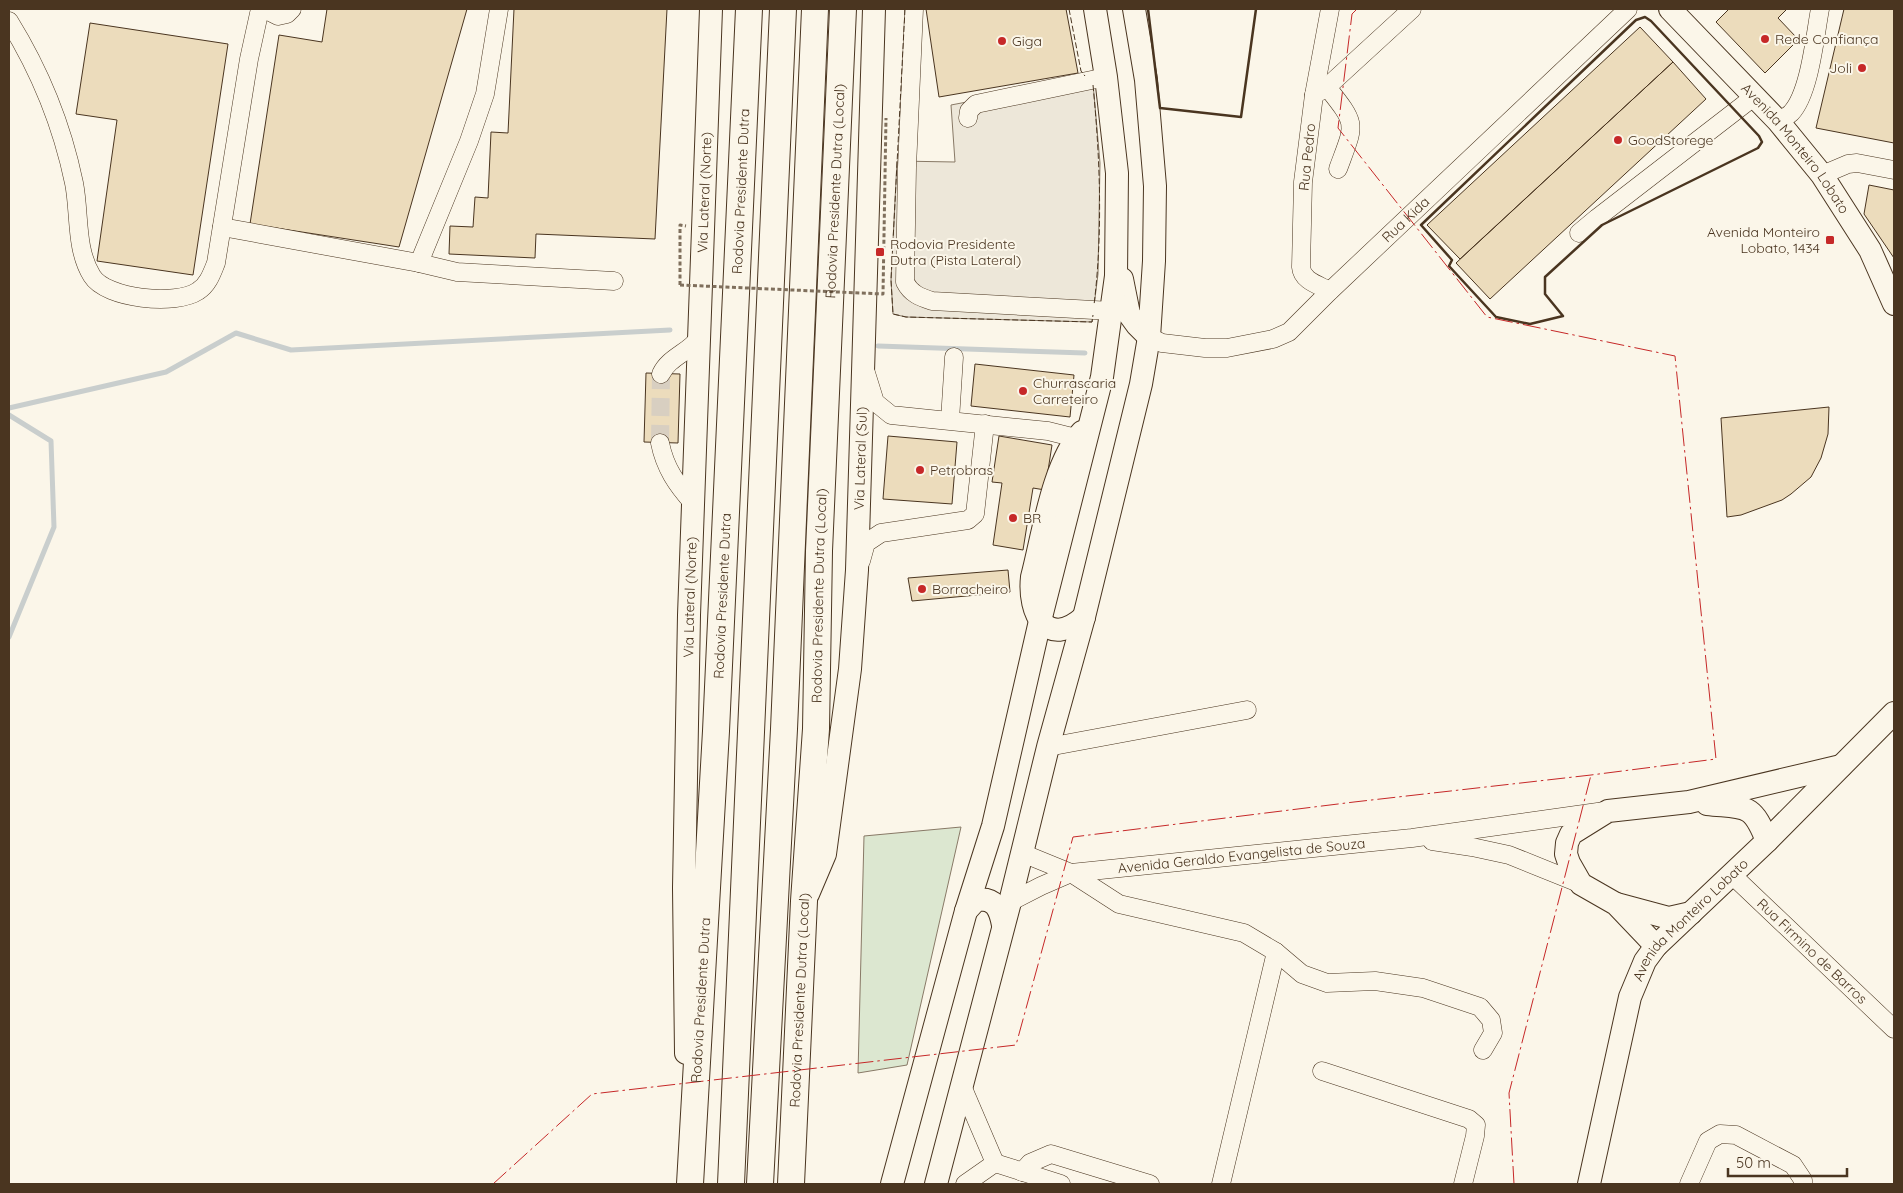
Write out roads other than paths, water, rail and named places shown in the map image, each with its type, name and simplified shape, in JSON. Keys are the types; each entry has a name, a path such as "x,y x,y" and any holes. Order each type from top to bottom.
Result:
{"highway":[{"name":"Rodovia Presidente Dutra","path":"689,1184 717,711 749,9"},
{"path":"732,1184 783,9"},
{"path":"760,1184 785,719 815,9"},
{"name":"Rodovia Presidente Dutra (Local)","path":"791,1184 804,902 816,729 819,551 843,9"}],"main road":[{"name":"Via Lateral (Norte)","path":"689,1184 684,888 689,625 711,9"},
{"name":"Via Lateral (Sul)","path":"804,902 825,854 850,669 857,570 874,9"},
{"path":"892,1184 966,911 993,826 1040,621 1102,377 1112,311 1117,256 1117,173 1106,77 1095,9"},
{"path":"936,1184 1010,902 1048,747 1084,617 1141,384 1149,337 1156,186 1146,80 1134,9"},
{"name":"Avenida Monteiro Lobato","path":"1670,9 1778,121 1822,175 1870,250 1894,304"},
{"path":"1117,256 1129,314 1149,337"},
{"path":"1084,617 1075,625 1065,629 1047,627 1040,621 1031,599 1032,577 1057,480 1076,438 1091,422"},
{"name":"Avenida Monteiro Lobato","path":"1589,1184 1630,997 1645,962 1656,946 1767,840 1894,713"},
{"name":"Avenida Geraldo Evangelista de Souza","path":"1656,946 1616,904 1581,884 1566,854 1567,843 1572,834 1608,811 1689,802 1841,766"},
{"path":"1689,802 1744,808 1758,819 1767,840"},
{"path":"966,911 976,900 987,900 997,906 1003,925"},
{"path":"1616,904 1669,918 1691,913"}],"street":[{"path":"9,21 25,47 55,113 78,203 83,257 93,278 108,290 168,300 185,297 198,291 209,281 216,263 249,59 260,9"},
{"path":"264,9 278,16 287,14 292,9"},
{"path":"419,263 469,141 486,94 499,9"},
{"path":"914,9 907,167 906,282 908,288 915,294 932,301 1112,311"},
{"name":"Rua Pedro","path":"1330,9 1320,91 1303,182 1301,272 1308,280 1330,291"},
{"path":"1338,169 1352,133 1351,120 1346,112 1320,91 1412,9"},
{"name":"Rua Kida","path":"1149,337 1162,343 1205,348 1227,348 1274,339 1289,332 1628,9"},
{"path":"1778,121 1793,111 1801,97 1815,44 1820,9"},
{"path":"968,118 969,111 976,104 1106,77"},
{"path":"1579,233 1755,96"},
{"path":"1822,175 1848,164 1857,163 1894,170"},
{"path":"222,227 419,263 457,272 614,281"},
{"path":"661,374 664,366 694,345 699,338"},
{"path":"950,420 954,357"},
{"path":"862,360 875,402 891,414 1048,431 1076,438"},
{"path":"857,570 866,543 881,533 968,520 975,514 985,424"},
{"path":"660,443 667,468 674,481 693,503"},
{"path":"1048,747 1247,710"},
{"name":"Avenida Geraldo Evangelista de Souza","path":"1010,902 1071,873 1412,838 1608,811"},
{"name":"Avenida Geraldo Evangelista de Souza","path":"1412,838 1509,855 1581,884"},
{"name":"Avenida Geraldo Evangelista de Souza","path":"1022,853 1071,873"},
{"path":"1071,873 1119,904 1244,933 1276,952 1302,974 1327,983 1375,981 1423,988 1480,1007 1491,1020 1493,1033 1483,1050"},
{"name":"Rua Firmino de Barros","path":"1732,874 1894,1029"},
{"path":"1221,1184 1276,952"},
{"path":"1322,1071 1469,1118 1476,1126 1463,1184"},
{"path":"962,1086 995,1163 1061,1184"},
{"path":"1689,1184 1708,1141 1720,1134 1736,1135 1793,1165 1803,1180 1803,1184"},
{"path":"1022,1172 1030,1163 1051,1154 1150,1184"},
{"path":"965,1184 995,1163"}],"waterway":[{"path":"9,408 166,372 236,333 291,350 670,330"},
{"path":"878,346 1085,353"},
{"path":"9,415 51,441 54,527 9,637"}],"tunnel":[{"path":"660,443 661,374"}],"place":[{"name":"Rede Confiança","path":"1765,39"},
{"name":"Giga","path":"1002,41"},
{"name":"Joli","path":"1862,68"},
{"name":"GoodStorege","path":"1618,140"},
{"name":"Avenida Monteiro Lobato, 1434","path":"1830,240"},
{"name":"Rodovia Presidente Dutra (Pista Lateral)","path":"880,252"},
{"name":"Churrascaria Carreteiro","path":"1023,391"},
{"name":"Petrobras","path":"920,470"},
{"name":"BR","path":"1013,518"},
{"name":"Borracheiro","path":"922,589"}]}
